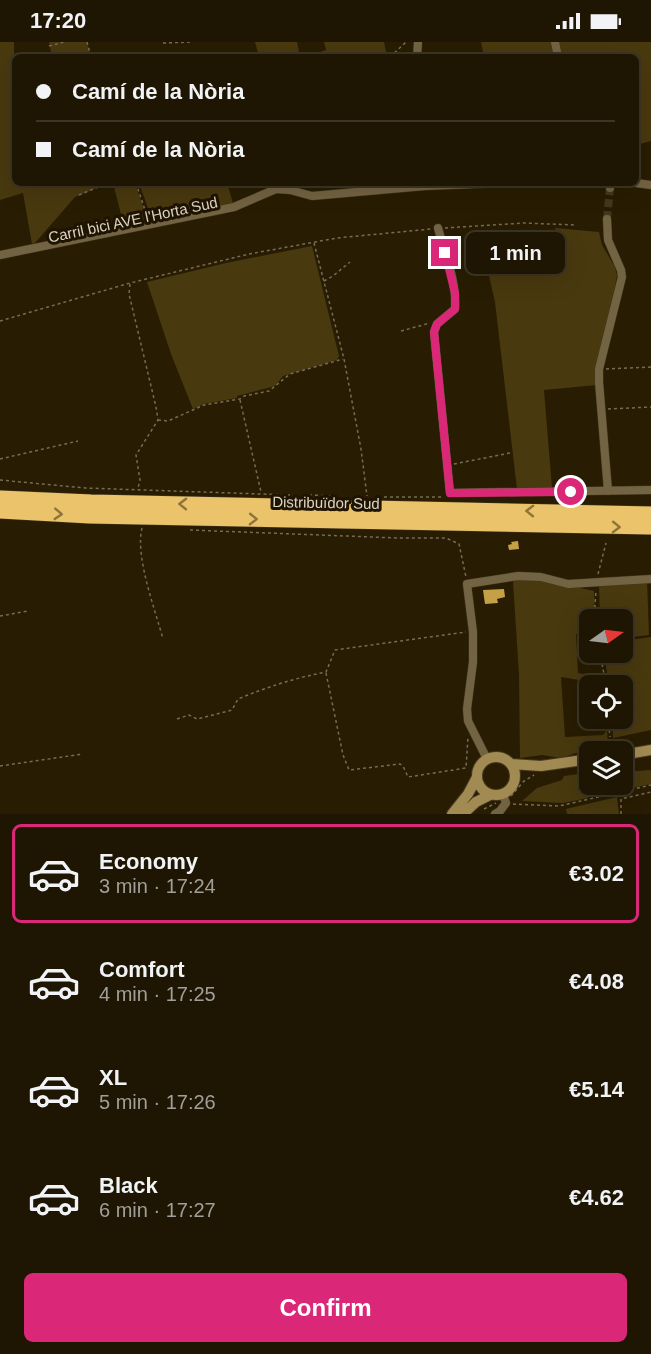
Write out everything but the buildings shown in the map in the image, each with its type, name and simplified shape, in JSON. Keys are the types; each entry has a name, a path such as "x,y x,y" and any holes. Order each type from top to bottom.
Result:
{"highway":[{"name":"Distribuïdor Sud","path":"1,503 651,513"},
{"name":"Distribuïdor Sud","path":"1,503 90,516 647,528"}],"street":[{"path":"0,255 234,207 276,189 312,196 415,186"},
{"path":"608,219 608,240 622,277 599,369 608,491"},
{"path":"438,228 456,301 455,309 437,324 434,332 450,493 651,490"},
{"path":"487,759 468,721 473,632 467,584 519,576 568,584 651,579"},
{"path":"633,753 651,750"},
{"path":"506,798 490,795 480,789 477,777 478,767 487,759 499,757 511,764 538,771"},
{"path":"515,781 538,771 579,762"},
{"path":"495,814 500,811 515,781 511,764"},
{"path":"452,814 468,794 477,777"},
{"path":"463,814 476,802 490,795"}],"path":[{"path":"49,46 64,42"},
{"path":"163,43 193,42"},
{"path":"393,54 406,42"},
{"path":"79,195 101,186"},
{"path":"137,186 148,223"},
{"path":"0,321 130,283 249,254 314,242 438,228 524,223 576,225"},
{"path":"314,242 344,359 361,449 367,497"},
{"path":"323,281 350,262"},
{"path":"130,283 129,294 158,420 136,455 140,480 138,489"},
{"path":"401,331 444,319"},
{"path":"158,420 168,421 204,405 269,391 290,374 344,359"},
{"path":"599,369 651,367"},
{"path":"240,399 261,493"},
{"path":"601,407 651,407"},
{"path":"0,459 78,441"},
{"path":"448,466 510,453"},
{"path":"0,480 85,488 290,495"},
{"path":"377,497 442,497 450,493"},
{"path":"307,495 344,496"},
{"path":"142,528 139,539 142,558 163,639"},
{"path":"188,530 446,538 459,544 467,584"},
{"path":"0,616 28,611"},
{"path":"468,721 466,768 408,777 400,764 349,770 343,755 326,672 335,650 473,632"},
{"path":"177,719 189,715 197,719 232,710 238,699 253,692 326,672"},
{"path":"609,729 610,736"},
{"path":"0,766 83,754"},
{"path":"506,798 538,771"},
{"path":"633,789 651,785"},
{"path":"621,814 621,799 651,792"},
{"path":"506,798 559,806 609,795"}],"shaded area":[{"path":"0,42 14,42 14,54 12,54 12,186 102,186 75,197 32,244 23,193 0,200"},
{"path":"49,42 87,42 89,54 51,54"},
{"path":"255,42 297,42 299,54 258,54"},
{"path":"324,42 384,42 387,54 314,54 326,50"},
{"path":"481,42 552,42 554,54 483,54"},
{"path":"558,42 651,42 651,141 639,144 639,54 560,54"},
{"path":"114,186 136,186 148,221 124,226"},
{"path":"140,186 228,186 233,203 157,217 149,211"},
{"path":"555,228 599,232 602,245 615,267 617,276 597,385 544,390 552,488 517,489 495,302 487,267 560,248"},
{"path":"312,246 339,356 337,360 283,376 275,386 237,396 237,398 204,404 193,409 171,354 147,282"},
{"path":"519,578 534,578 594,591 595,609 579,609 579,634 576,634 578,673 588,675 579,675 579,680 561,677 565,737 603,735 607,730 608,741 579,741 579,752 561,758 542,755 520,758 519,674 513,582"},
{"path":"647,580 649,635 633,637 633,609 600,609 599,583"},
{"path":"651,637 651,730 613,738 613,729 633,729 633,675 607,675 606,663 633,663 633,640"},
{"path":"651,770 651,784 633,788 633,771"},
{"path":"579,774 579,795 588,795 588,798 563,803 522,801 537,788 562,780 564,776"},
{"path":"617,797 619,814 567,814 566,809"}],"tunnel":[{"path":"607,219 610,188"}],"route":[{"path":"445,253 455,293 455,309 437,324 434,332 450,493 571,492"}]}
